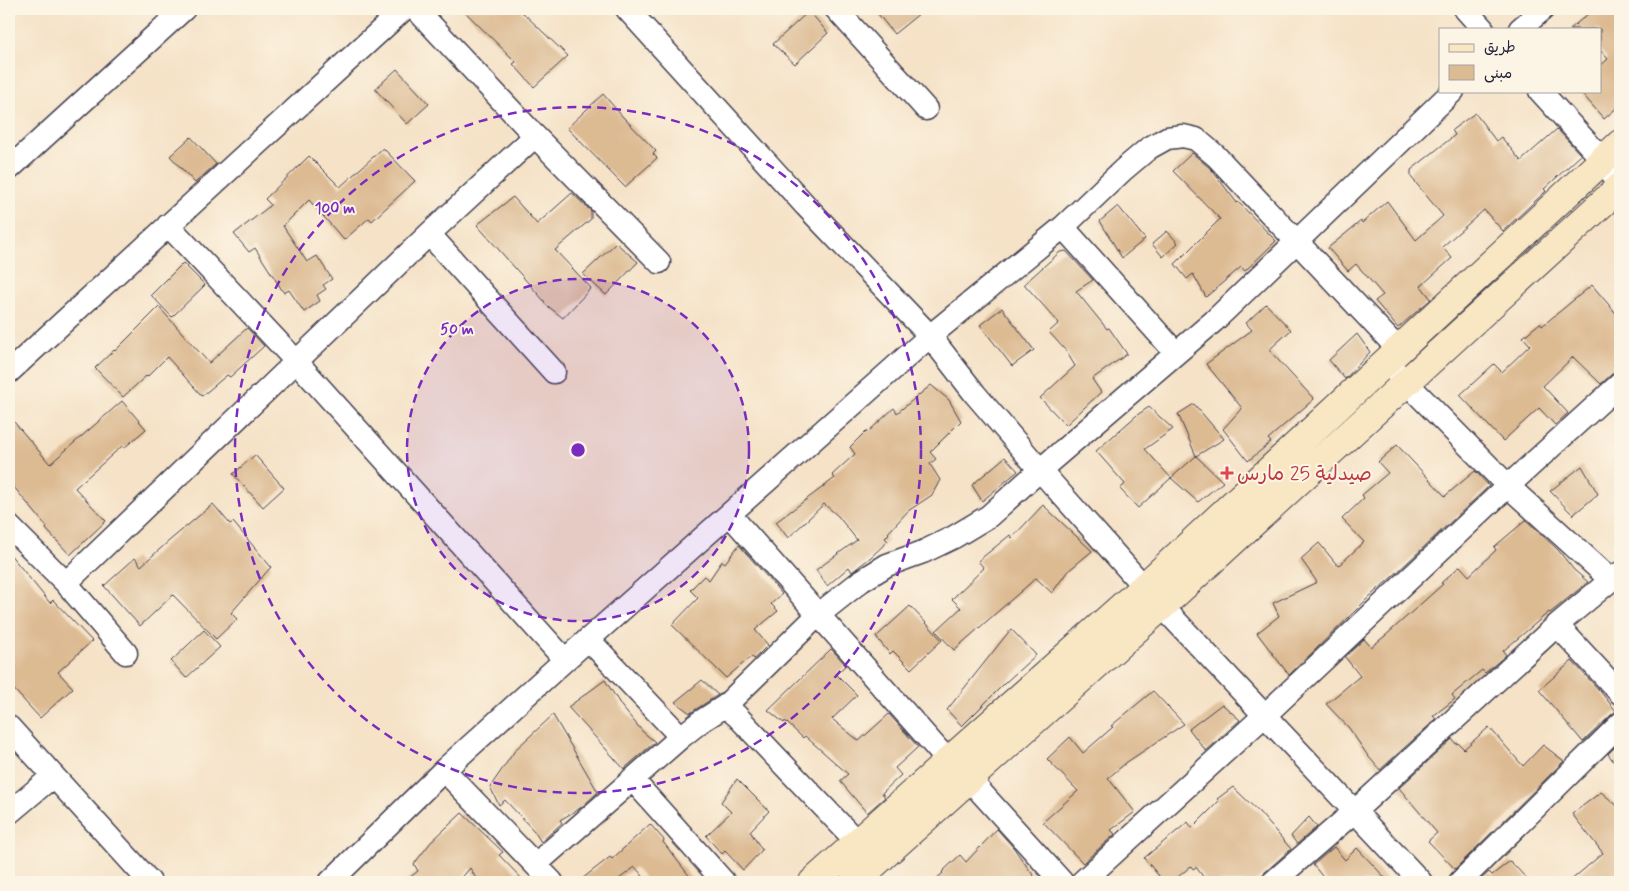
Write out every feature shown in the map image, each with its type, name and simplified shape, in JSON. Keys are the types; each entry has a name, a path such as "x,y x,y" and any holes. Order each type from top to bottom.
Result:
{"main road":[{"path":"1153,596 1393,356 1612,152"},
{"path":"854,882 958,770 1153,596 1407,382 1620,186"},
{"path":"813,882 858,842 958,770"}],"street":[{"path":"9,169 184,9"},
{"path":"9,372 404,9"},
{"path":"416,9 659,262"},
{"path":"628,9 806,206 930,336 975,394 1040,470 1153,596 1420,882"},
{"path":"836,9 926,109"},
{"path":"1465,9 1482,28"},
{"path":"1521,28 1543,9"},
{"path":"536,864 681,737 700,722 726,706 818,615 861,581 887,565 923,552 954,537 989,516 1214,321 1453,92"},
{"path":"1541,92 1612,152 1620,186"},
{"path":"66,583 429,234 536,136"},
{"path":"330,882 444,770 588,639 930,336 1062,227 1149,148 1167,138 1183,136 1196,139 1216,156 1296,242 1393,356 1407,382 1508,486 1616,576 1557,625 1355,811 1273,882"},
{"path":"168,225 296,361 565,660"},
{"path":"1062,227 1176,353"},
{"path":"429,234 554,372"},
{"path":"1082,882 1265,715 1508,486 1620,384"},
{"path":"730,515 958,770 1062,882"},
{"path":"9,526 66,583 126,653"},
{"path":"1557,625 1620,693"},
{"path":"588,639 681,737"},
{"path":"726,706 858,842"},
{"path":"1460,882 1620,724"},
{"path":"9,727 150,882"},
{"path":"444,770 552,882"},
{"path":"9,813 53,776"},
{"path":"632,779 724,882"}],"building":[{"path":"462,9 519,9 568,56 534,87 513,64 516,62"},
{"path":"874,9 925,9 894,34"},
{"path":"1594,9 1620,9 1620,105 1604,119 1581,92 1602,92 1602,64 1608,59 1602,52 1602,28 1571,28"},
{"path":"809,11 828,33 795,64 773,44"},
{"path":"397,69 429,104 407,124 375,89"},
{"path":"603,94 656,151 653,154 657,158 625,187 567,128"},
{"path":"1475,113 1496,141 1501,137 1521,161 1557,129 1581,155 1503,231 1484,210 1442,247 1452,258 1421,286 1431,299 1398,328 1375,301 1383,295 1356,264 1348,271 1328,248 1361,221 1362,223 1387,201 1416,240 1443,216 1411,177 1411,170 1455,135 1452,130"},
{"path":"191,137 216,164 195,183 170,156"},
{"path":"383,148 415,181 372,221 369,218 344,240 309,200 283,226 307,262 317,256 332,279 323,285 326,289 317,295 320,301 304,312 289,290 284,293 255,248 249,252 234,234 271,205 265,199 309,156 340,187"},
{"path":"1192,153 1211,169 1237,203 1276,241 1245,271 1241,267 1206,297 1193,274 1187,279 1175,264 1220,219 1173,171"},
{"path":"572,193 591,211 591,219 555,250 591,288 563,318 544,303 477,225 513,197 537,224"},
{"path":"1118,206 1145,239 1122,258 1100,221"},
{"path":"1167,231 1178,243 1163,257 1152,244"},
{"path":"616,243 638,262 606,295 583,274"},
{"path":"1066,251 1093,280 1076,291 1107,329 1109,328 1127,354 1092,379 1101,392 1066,425 1040,398 1075,366 1066,351 1049,332 1059,323 1024,284 1060,252"},
{"path":"183,263 205,285 172,317 151,295"},
{"path":"1592,285 1620,318 1620,370 1612,374 1601,384 1573,357 1543,386 1568,413 1555,425 1539,408 1503,441 1460,395 1494,364 1502,372 1530,345 1523,337 1540,323 1542,326"},
{"path":"1266,304 1291,330 1269,350 1314,399 1268,439 1271,442 1248,461 1223,429 1242,408 1206,364 1252,330 1246,323"},
{"path":"159,307 209,363 247,328 264,346 230,377 227,375 202,396 167,357 123,397 95,368"},
{"path":"1002,308 1034,350 1012,366 980,325"},
{"path":"1357,334 1370,352 1345,379 1329,360"},
{"path":"931,385 949,400 961,421 930,452 936,459 930,464 940,480 932,495 908,511 888,533 885,538 888,541 871,557 852,572 849,567 827,586 816,570 857,540 838,516 824,504 788,538 776,522 835,478 832,475 855,454 850,447 866,431 868,432 894,408 897,413"},
{"path":"122,401 146,429 124,448 122,446 75,488 106,521 70,555 46,529 47,527 9,481 9,416 50,464"},
{"path":"1194,404 1224,439 1196,456 1178,414"},
{"path":"1149,407 1173,429 1145,449 1171,478 1138,508 1120,489 1125,484 1096,451 1137,415"},
{"path":"1397,445 1445,496 1475,471 1489,486 1370,596 1289,675 1257,633 1279,616 1273,603 1317,582 1301,559 1319,543 1338,566 1364,542 1342,519 1364,498 1362,495 1388,473 1378,462"},
{"path":"255,455 284,488 263,507 233,474"},
{"path":"1196,456 1223,482 1198,502 1171,478"},
{"path":"1005,457 1018,471 982,501 972,485"},
{"path":"1582,466 1598,494 1573,515 1550,491"},
{"path":"213,504 230,524 233,522 271,567 231,613 237,619 216,639 173,595 140,626 104,586 135,558 141,566"},
{"path":"1043,505 1092,551 1067,572 1052,593 1036,578 954,650 936,631 961,608 952,599 984,568 978,561 1010,535 1012,538"},
{"path":"1526,520 1588,582 1503,651 1506,655 1485,673 1482,670 1452,695 1455,699 1433,716 1436,719 1380,770 1349,728 1326,704 1360,676 1345,657 1364,639 1371,647 1385,636 1443,584 1441,583 1460,566 1469,576 1496,550 1494,547"},
{"path":"739,545 782,594 771,604 778,611 755,630 768,645 754,659 752,656 726,678 672,625 698,598 690,590 704,576 709,580 722,561 725,563"},
{"path":"9,553 50,603 53,600 92,641 58,672 73,688 40,718 9,684"},
{"path":"910,606 942,640 911,669 893,651 890,654 876,637"},
{"path":"1011,629 1036,655 962,726 947,710"},
{"path":"204,630 220,647 186,678 171,661"},
{"path":"831,649 846,665 836,674 857,695 832,719 859,741 889,714 918,747 895,768 901,775 882,793 885,797 867,813 840,781 848,774 805,736 803,738 785,721 784,723 768,710"},
{"path":"1572,661 1616,711 1583,742 1539,690"},
{"path":"605,680 622,707 643,732 655,742 624,769 568,707"},
{"path":"702,680 718,695 690,713 675,702"},
{"path":"1153,691 1184,724 1127,762 1108,778 1135,812 1111,830 1115,834 1083,863 1043,822 1078,791 1047,759 1070,737 1083,753 1113,727 1111,726"},
{"path":"1222,704 1240,720 1206,751 1189,729"},
{"path":"553,715 598,792 582,807 560,820 562,823 541,842 534,831 505,800 499,805 490,787 516,749"},
{"path":"1489,727 1523,766 1543,745 1564,761 1455,869 1428,841 1437,833 1399,788 1452,739 1464,749"},
{"path":"1620,742 1620,770 1608,754"},
{"path":"737,779 769,811 750,831 762,850 743,870 725,851 722,854 706,836 731,812 721,802"},
{"path":"1233,787 1260,813 1291,849 1254,882 1207,882 1196,867 1193,869 1191,866 1172,882 1164,882 1144,858 1188,822 1192,828 1219,801 1217,799"},
{"path":"1601,792 1620,808 1620,882 1569,882 1603,853 1572,814"},
{"path":"462,813 503,852 499,855 525,882 478,882 470,868 458,882 404,882 418,871 414,864 431,842"},
{"path":"1309,817 1317,827 1297,844 1291,836"},
{"path":"650,824 694,882 648,882 635,867 615,882 578,882 610,857 612,859"},
{"path":"997,829 1013,847 1038,882 933,882 960,855 966,862"},
{"path":"1334,847 1345,860 1357,848 1389,882 1327,882 1313,865"},
{"path":"1510,861 1530,882 1478,882 1489,872 1492,875"}],"place":[{"name":"صيدلية 25 مارس","path":"1227,473"}]}
